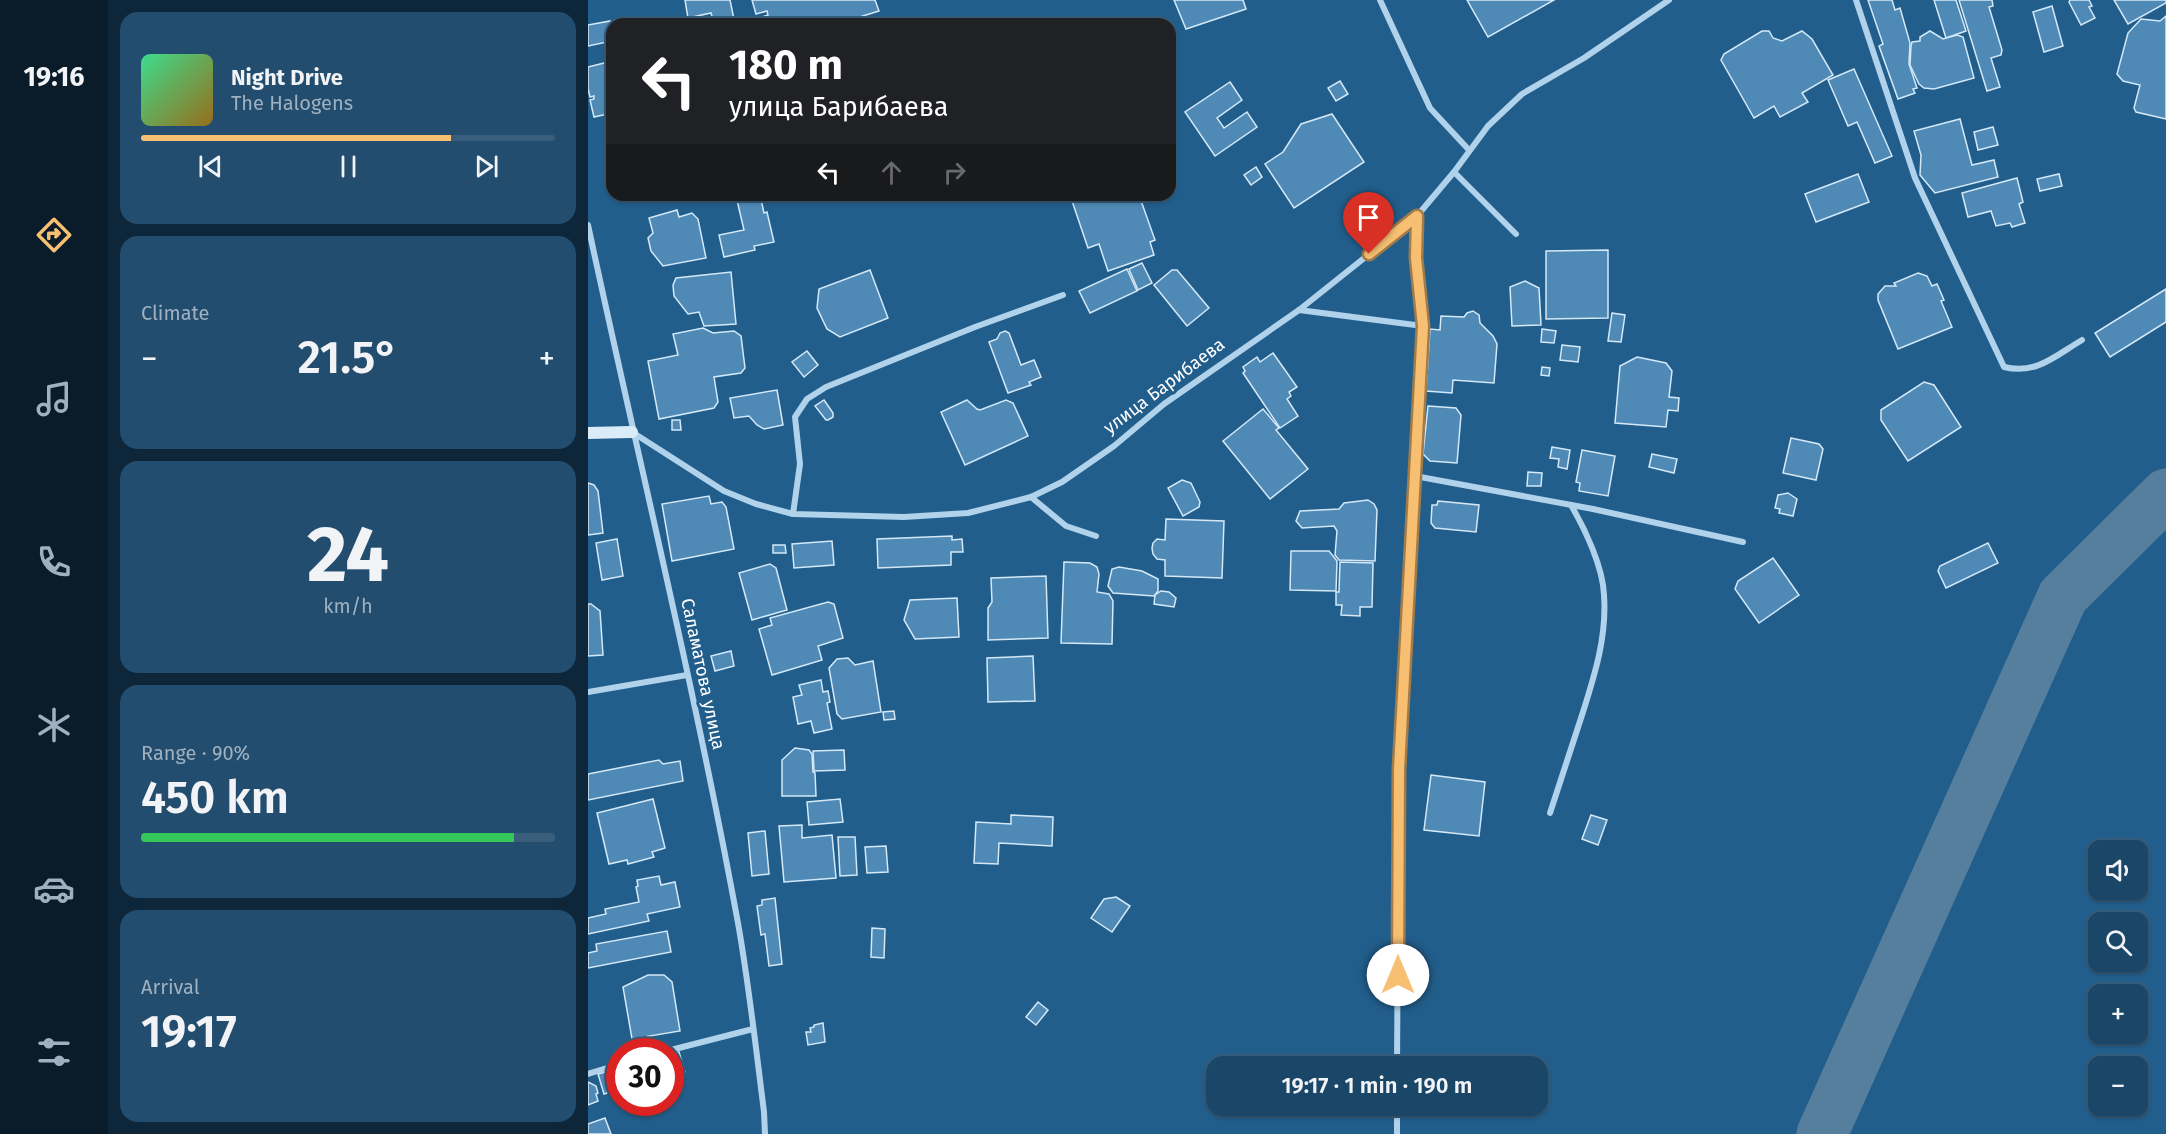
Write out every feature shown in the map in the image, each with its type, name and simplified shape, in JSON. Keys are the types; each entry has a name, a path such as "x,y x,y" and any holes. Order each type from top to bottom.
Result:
{"street":[{"path":"1380,0 1430,108 1469,150"},
{"name":"улица Барибаева","path":"632,432 724,491 756,504 793,514 904,517 968,513 1031,497 1062,482 1114,446 1164,404 1299,310 1417,216 1488,126 1522,94 1584,58 1669,0"},
{"path":"1856,0 1915,178 2004,367 2018,370 2038,367 2082,340"},
{"path":"1454,172 1516,234"},
{"path":"1397,1056 1399,769 1423,326 1416,258 1417,216"},
{"name":"Саламатова улица","path":"588,225 632,432 656,524 703,744 738,925 765,1112 765,1134"},
{"path":"793,514 800,464 795,417 807,399 826,387 893,359 1063,295"},
{"path":"1299,310 1423,326"},
{"path":"588,434 632,432"},
{"path":"1415,476 1571,505 1743,543"},
{"path":"1031,497 1066,526 1096,536"},
{"path":"1550,813 1598,664 1604,624 1605,593 1585,530 1571,505"},
{"path":"588,692 687,675"},
{"path":"684,1047 753,1029"},
{"path":"588,1074 606,1068"},
{"path":"1397,1116 1397,1134"}],"building":[{"path":"685,0 730,0 734,18 712,18 711,13 688,18"},
{"path":"752,0 875,0 879,11 856,18 759,18 768,15 767,11 756,14"},
{"path":"1174,0 1243,0 1246,9 1186,29"},
{"path":"1467,0 1554,0 1488,37"},
{"path":"1868,0 1892,0 1895,10 1900,8 1910,43 1909,64 1917,88 1913,89 1915,93 1898,99 1879,46 1883,44"},
{"path":"1934,0 1956,0 1966,31 1946,38"},
{"path":"1959,0 1992,0 1993,6 1989,7 2002,50 2001,55 1991,58 2000,87 1987,91"},
{"path":"2070,0 2089,0 2092,6 2089,7 2095,18 2081,25"},
{"path":"2114,0 2166,0 2166,3 2128,24"},
{"path":"2052,6 2063,46 2044,52 2033,12"},
{"path":"2166,16 2166,119 2136,112 2134,108 2140,85 2123,81 2117,74 2128,33 2141,19 2160,21"},
{"path":"606,22 606,42 588,46 588,25"},
{"path":"1762,31 1769,31 1773,38 1782,41 1802,31 1812,39 1833,75 1802,93 1808,102 1780,117 1774,106 1754,118 1721,60 1724,54"},
{"path":"1930,31 1943,39 1957,35 1963,37 1974,78 1934,89 1924,88 1919,84 1910,65 1911,46 1912,42 1920,41 1920,37"},
{"path":"606,62 606,114 594,117 590,100 594,99 594,96 590,97 588,89 588,67"},
{"path":"1854,69 1892,156 1875,163 1857,122 1848,126 1828,80"},
{"path":"1340,81 1348,94 1336,101 1328,88"},
{"path":"1230,82 1242,100 1217,118 1224,128 1247,112 1257,127 1215,156 1185,112"},
{"path":"1332,114 1364,162 1294,208 1265,164 1283,152 1301,124"},
{"path":"1960,119 1972,165 1994,160 1998,177 1935,193 1920,175 1921,155 1914,131"},
{"path":"1993,127 1998,145 1978,150 1974,132"},
{"path":"1256,167 1262,177 1251,185 1244,175"},
{"path":"1858,174 1869,202 1816,222 1805,194"},
{"path":"2059,174 2062,186 2040,191 2037,179"},
{"path":"2017,178 2023,202 2019,204 2025,223 2012,227 2010,223 1996,226 1991,211 1968,217 1962,193"},
{"path":"737,201 761,201 764,213 767,212 774,242 754,246 755,250 724,257 719,235 744,230"},
{"path":"1072,201 1141,201 1155,240 1150,242 1154,255 1108,271 1099,244 1088,248"},
{"path":"677,210 679,217 692,213 698,219 706,258 663,266 651,251 648,238 653,233 649,218"},
{"path":"1608,250 1608,318 1546,319 1546,251"},
{"path":"1142,263 1152,283 1138,290 1129,269"},
{"path":"1127,269 1137,291 1090,313 1079,291"},
{"path":"870,270 888,318 840,337 827,329 817,308 819,289"},
{"path":"1172,270 1177,270 1209,308 1187,326 1154,285"},
{"path":"731,272 736,324 704,326 699,312 688,314 674,296 673,285 676,278"},
{"path":"1918,273 1927,276 1932,286 1937,284 1944,300 1941,301 1952,327 1898,349 1878,300 1878,294 1885,286 1896,286 1894,283"},
{"path":"1525,281 1539,288 1541,325 1512,326 1510,287"},
{"path":"2166,289 2166,322 2110,357 2095,333"},
{"path":"1473,311 1479,315 1480,323 1493,336 1497,344 1494,383 1453,380 1452,393 1426,391 1430,329 1440,330 1441,316 1464,317"},
{"path":"1612,313 1625,315 1621,342 1608,341"},
{"path":"703,328 713,333 734,331 741,336 745,368 741,373 714,377 718,402 714,408 659,419 648,361 678,355 673,334"},
{"path":"1542,329 1556,331 1554,343 1541,342"},
{"path":"1005,331 1009,333 1021,365 1034,360 1041,377 1029,382 1031,385 1008,393 989,342 997,339 1000,333"},
{"path":"1562,345 1580,347 1578,362 1560,360"},
{"path":"807,351 818,365 804,377 792,362"},
{"path":"1273,353 1297,387 1289,392 1291,396 1287,399 1298,416 1280,428 1243,373 1245,371 1243,367 1257,357 1260,362"},
{"path":"1637,357 1666,363 1672,371 1669,397 1679,398 1678,411 1668,410 1666,427 1615,423 1620,366"},
{"path":"1542,367 1550,368 1549,376 1541,375"},
{"path":"1924,382 1934,385 1961,427 1908,461 1881,420 1881,410"},
{"path":"777,390 783,425 764,429 749,416 734,418 730,398"},
{"path":"824,400 833,413 833,417 828,420 815,406"},
{"path":"967,400 980,410 1006,400 1013,403 1028,436 965,465 941,412"},
{"path":"1428,406 1456,408 1461,415 1457,463 1430,461 1423,454"},
{"path":"1263,409 1279,428 1276,430 1308,469 1270,499 1223,441"},
{"path":"672,420 680,420 681,430 672,430"},
{"path":"1791,438 1819,444 1823,449 1816,480 1783,473"},
{"path":"1552,447 1570,450 1567,469 1558,467 1559,459 1550,458"},
{"path":"1582,450 1615,456 1608,496 1579,491 1580,483 1576,482"},
{"path":"1652,454 1677,459 1674,473 1649,467"},
{"path":"1528,472 1542,473 1541,486 1527,486"},
{"path":"1182,480 1191,483 1200,502 1199,507 1183,516 1168,488"},
{"path":"588,483 594,485 598,491 603,533 588,535"},
{"path":"1788,493 1797,499 1793,516 1779,513 1780,509 1775,508 1778,495"},
{"path":"709,496 711,504 722,502 726,507 734,549 672,561 662,504"},
{"path":"1368,500 1377,510 1375,561 1339,560 1335,555 1337,531 1334,526 1302,528 1296,521 1300,511 1339,509 1344,503"},
{"path":"1438,501 1479,505 1476,532 1435,528 1431,523 1432,505 1437,505"},
{"path":"1166,519 1224,521 1222,578 1165,576 1165,560 1157,559 1152,548 1157,539 1165,540"},
{"path":"952,536 952,540 962,539 963,552 951,552 951,565 878,568 877,539"},
{"path":"617,539 623,576 602,580 596,543"},
{"path":"832,541 834,565 794,568 792,544"},
{"path":"1988,543 1998,563 1946,588 1938,571 1940,566"},
{"path":"773,545 785,545 786,553 773,553"},
{"path":"1291,551 1329,551 1337,561 1336,591 1290,590"},
{"path":"1773,558 1799,595 1759,623 1735,589 1738,581"},
{"path":"1064,562 1090,563 1097,567 1099,574 1097,592 1109,594 1113,601 1112,644 1061,643"},
{"path":"1340,562 1373,563 1372,607 1360,607 1360,616 1341,615 1342,605 1336,605"},
{"path":"770,564 776,568 787,610 752,620 739,573"},
{"path":"1119,567 1142,571 1158,579 1158,591 1154,596 1113,593 1108,586 1112,569"},
{"path":"1046,576 1048,638 988,640 988,608 992,602 991,578"},
{"path":"1161,591 1169,592 1176,598 1174,607 1154,604 1155,595"},
{"path":"957,598 959,637 915,639 904,620 910,600"},
{"path":"828,602 834,604 843,638 818,646 822,660 772,675 759,629 772,625 770,618"},
{"path":"588,604 600,611 603,655 588,656"},
{"path":"731,651 734,666 715,671 711,656"},
{"path":"1033,656 1035,701 988,702 987,658"},
{"path":"848,658 855,665 873,661 881,712 842,719 837,714 829,668 837,659"},
{"path":"821,680 823,692 828,691 830,702 827,703 832,729 814,733 811,721 798,724 793,697 802,695 799,685"},
{"path":"894,711 895,719 884,720 883,712"},
{"path":"795,748 809,750 812,754 816,796 782,796 782,760"},
{"path":"844,750 845,770 814,771 813,751"},
{"path":"659,760 663,764 680,761 683,781 588,800 588,774"},
{"path":"1431,775 1485,782 1479,836 1424,830"},
{"path":"653,799 665,848 652,852 654,857 628,864 627,860 609,864 597,813"},
{"path":"840,799 843,822 809,825 807,802"},
{"path":"1011,815 1053,817 1052,846 999,843 998,864 974,863 976,822 1011,824"},
{"path":"1591,815 1607,820 1598,845 1582,839"},
{"path":"802,825 802,838 832,835 836,878 784,882 779,826"},
{"path":"765,831 769,874 752,876 748,833"},
{"path":"838,837 855,837 857,875 840,876"},
{"path":"886,846 888,872 867,873 865,847"},
{"path":"659,876 661,885 675,882 680,907 647,914 649,921 588,934 588,918 606,914 605,909 639,902 637,880"},
{"path":"1116,897 1130,906 1112,932 1091,918 1104,899"},
{"path":"775,898 782,964 769,966 765,934 761,935 757,906 762,905 762,900"},
{"path":"872,928 885,929 884,958 871,957"},
{"path":"667,931 671,952 588,968 588,953 597,951 596,944"},
{"path":"648,975 664,975 672,982 680,1031 632,1038 623,987"},
{"path":"1038,1002 1048,1010 1036,1025 1026,1017"},
{"path":"823,1023 825,1042 808,1045 806,1032 811,1032 810,1028 814,1025"},
{"path":"606,1072 606,1093 604,1094 598,1074"},
{"path":"588,1082 596,1086 598,1101 588,1105"},
{"path":"605,1118 611,1134 588,1134 588,1124"}],"waterway":[{"path":"1822,1134 2063,596 2166,494"}],"route":[{"path":"1369,254 1417,216 1416,258 1423,326 1399,769 1398,975"}]}
